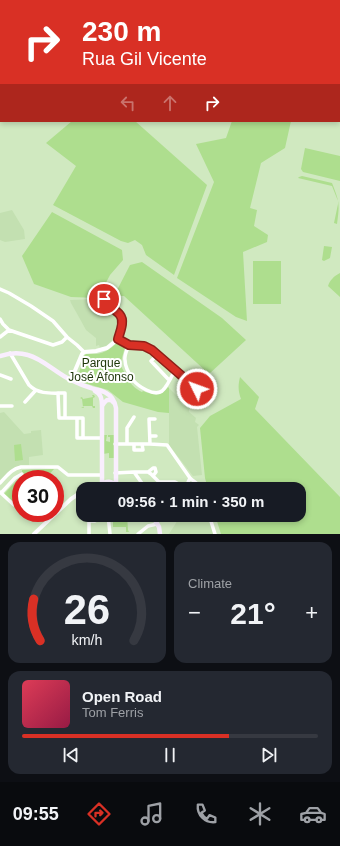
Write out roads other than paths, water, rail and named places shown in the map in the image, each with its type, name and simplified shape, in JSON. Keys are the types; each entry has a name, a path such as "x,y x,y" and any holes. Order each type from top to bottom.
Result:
{"main road":[{"path":"0,356 10,353 32,356 71,380 108,394 115,405 116,482"},
{"path":"92,388 101,396 102,482"},
{"path":"102,406 105,401 109,400 115,405"},
{"path":"158,524 160,534"}],"street":[{"path":"0,289 31,306 53,321 67,337 84,352 107,348 118,339 122,319 114,309"},
{"path":"0,319 9,330 44,343 53,345 62,342 67,337"},
{"path":"0,337 9,330"},
{"path":"118,339 129,345 144,346 152,350 197,389"},
{"path":"129,345 124,358 133,380 138,386 152,393 158,393 162,391 175,370"},
{"path":"71,380 84,352"},
{"path":"10,353 30,384 36,390 44,393 65,393 66,418"},
{"path":"158,354 151,361 169,380"},
{"path":"0,375 10,379"},
{"path":"25,402 36,390"},
{"path":"58,393 59,418 83,418 83,438 102,438"},
{"path":"0,406 12,406"},
{"path":"127,444 127,428 134,417"},
{"path":"150,444 149,419 156,419"},
{"path":"144,429 150,429"},
{"path":"150,436 156,436"},
{"path":"115,444 167,445 190,478 195,482"},
{"path":"134,444 134,450 143,450 142,444"},
{"path":"0,483 11,471 21,467 58,467 68,475 102,475"},
{"path":"148,472 155,468 156,472 153,476"},
{"path":"134,472 141,482"},
{"path":"115,473 148,472 159,482"},
{"path":"188,482 190,478"},
{"path":"12,481 0,493 12,503"},
{"path":"34,534 71,499 76,496"},
{"path":"89,522 89,534"},
{"path":"109,522 110,534"},
{"path":"212,522 215,534"},
{"path":"138,534 148,526 158,524"}],"park label":[{"name":"Parque José Afonso","path":"101,370"}]}
